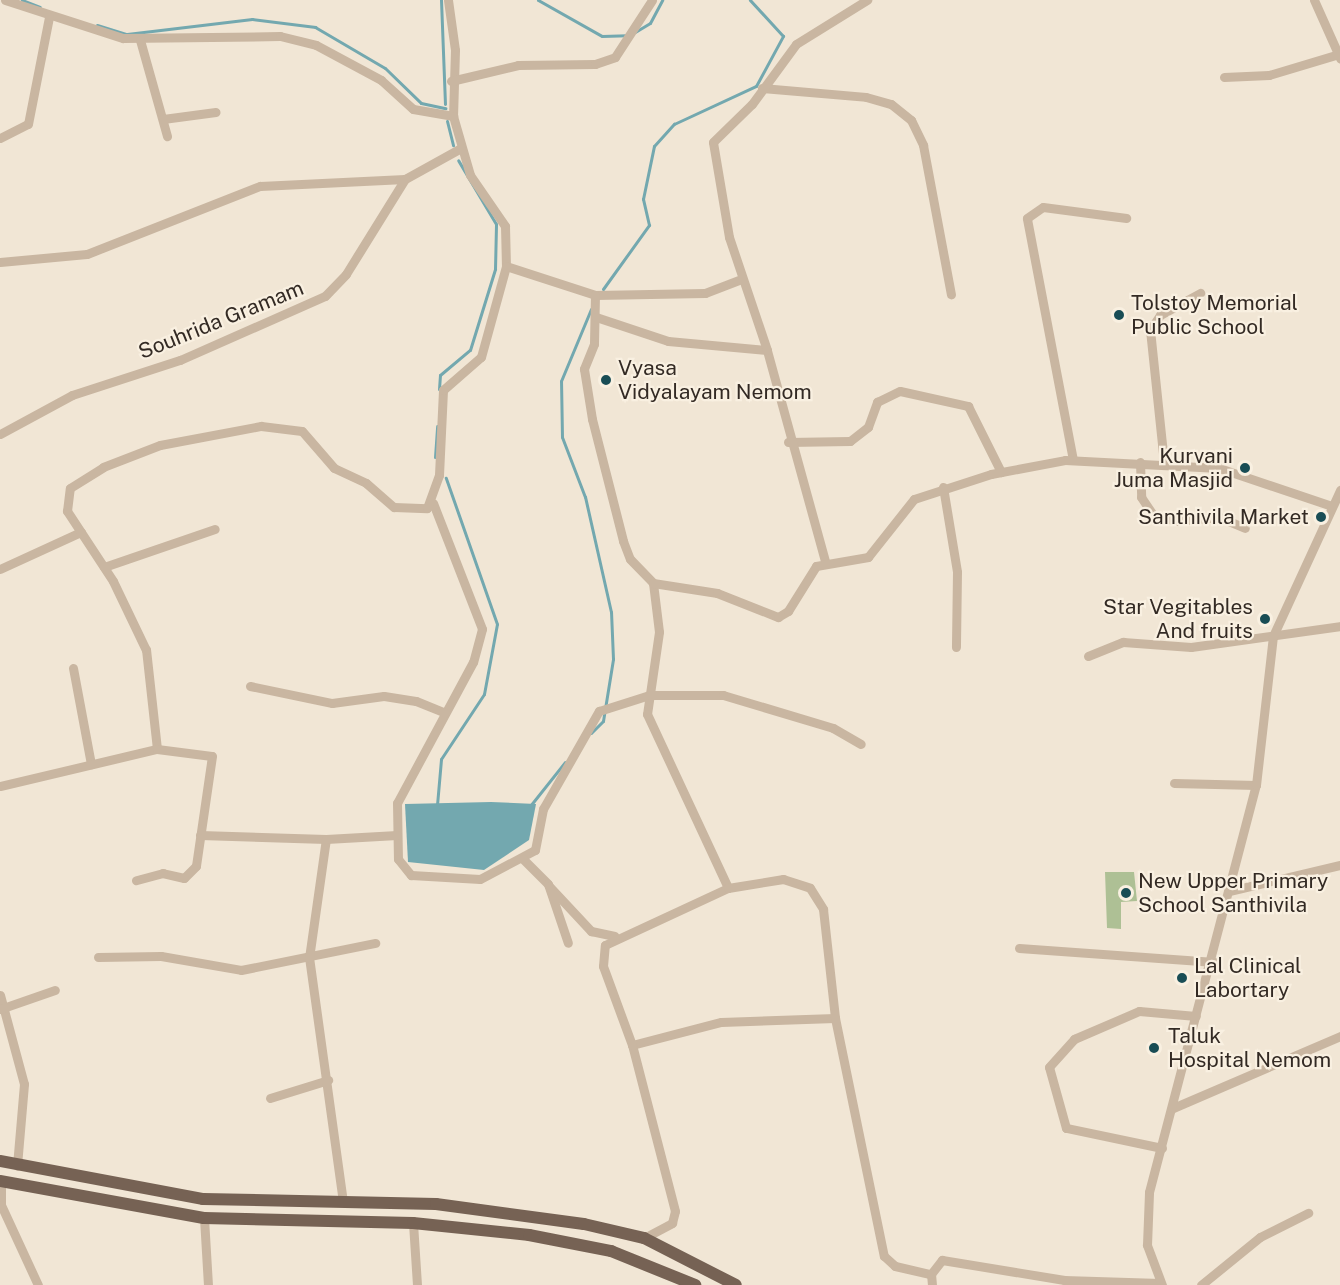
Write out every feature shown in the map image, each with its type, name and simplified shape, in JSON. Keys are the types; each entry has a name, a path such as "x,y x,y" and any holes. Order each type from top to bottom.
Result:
{"main road":[{"path":"0,1161 203,1199 343,1202 488,1209 644,1238 736,1285"},
{"path":"1,1181 204,1218 413,1223 593,1246 638,1259 695,1285"}],"street":[{"path":"5,0 49,17 140,40 280,36 350,60 413,109 453,116"},
{"path":"447,0 455,50 451,81 453,116 470,175 505,226 506,266 481,357 443,390 433,502 482,629 473,662 397,803 397,835 403,869 419,876 480,879 522,859 535,850 543,809 599,711 649,695 723,695 833,728 861,744"},
{"path":"451,81 518,65 596,64 615,57 652,0"},
{"path":"825,561 788,442 767,350 741,279 713,142 807,34 867,0"},
{"path":"1224,76 1269,75 1339,56 1314,0"},
{"path":"0,138 28,124 49,17"},
{"path":"140,40 167,136"},
{"path":"762,88 866,97 891,104 911,120 923,145 951,294"},
{"path":"163,119 216,112"},
{"path":"0,262 87,254 260,186 405,178 461,148"},
{"name":"Souhrida Gramam","path":"0,434 72,395 180,360 325,296 346,274 405,178"},
{"path":"1073,460 1027,218 1043,207 1126,218"},
{"path":"506,266 595,295 705,293 741,279"},
{"path":"1164,463 1150,330 1160,315 1200,293"},
{"path":"595,295 594,344 584,369 592,418 623,541 630,559 653,583 659,632 647,714 728,888"},
{"path":"596,317 668,341 767,350"},
{"path":"788,442 850,441 868,427 877,402 900,390 968,406 1001,472"},
{"path":"157,749 146,650 104,567 68,510 67,493 103,467 160,445 261,426 302,431 334,468 366,483 394,507 417,511 433,502"},
{"path":"653,583 717,593 778,617 788,611 816,566 825,561 868,557 898,513 914,498 943,487 1001,472 1073,460 1164,463 1219,468 1332,506"},
{"path":"1140,462 1141,497 1153,515 1177,521 1219,517 1245,528"},
{"path":"943,487 957,572 956,647"},
{"path":"930,1274 942,1260 1064,1280 1161,1284 1147,1245 1149,1192 1196,1016 1214,962 1256,785 1273,636 1340,490"},
{"path":"104,567 215,529"},
{"path":"0,569 81,532"},
{"path":"1088,656 1123,642 1191,647 1340,626"},
{"path":"73,668 91,765"},
{"path":"250,686 332,703 395,698 445,714"},
{"path":"0,786 157,749 212,756 196,866 184,878 163,873 136,880"},
{"path":"1174,783 1256,785"},
{"path":"200,835 326,839 397,835"},
{"path":"326,839 309,957 328,1080 343,1202"},
{"path":"522,859 591,931 614,936"},
{"path":"1229,891 1340,865"},
{"path":"644,1238 676,1219 632,1044 603,966 605,945 614,936 728,888 783,879 810,888 823,909 829,936 835,1018 884,1256 895,1266 930,1274"},
{"path":"548,884 568,943"},
{"path":"98,957 161,957 241,970 375,943"},
{"path":"1019,948 1214,962"},
{"path":"2,1008 55,990"},
{"path":"0,995 24,1084 17,1166"},
{"path":"1162,1148 1066,1128 1049,1067 1074,1039 1139,1011 1196,1016"},
{"path":"632,1044 721,1022 835,1018"},
{"path":"1173,1108 1340,1036"},
{"path":"270,1098 328,1080"},
{"path":"1,1181 1,1205 38,1285"},
{"path":"1201,1285 1260,1237 1308,1213"},
{"path":"204,1218 208,1285"},
{"path":"413,1223 417,1285"},
{"path":"930,1274 932,1285"}],"green space":[{"path":"1105,872 1134,872 1137,901 1121,902 1121,929 1107,928"}],"water":[{"path":"491,802 536,804 529,840 484,870 408,862 405,804"}],"waterway":[{"path":"22,0 40,7"},
{"path":"441,0 445,104"},
{"path":"538,0 602,36 627,35"},
{"path":"635,32 650,23 662,0"},
{"path":"603,289 649,225 643,199 654,146 674,124 756,86 783,36 750,0"},
{"path":"97,25 127,34 252,19 315,27 385,68 421,103 445,108"},
{"path":"447,121 453,145"},
{"path":"439,389 440,375 470,350 495,269 496,224 458,160"},
{"path":"591,309 561,381 562,437 585,497 611,612 613,659 603,721 591,733"},
{"path":"435,457 437,426"},
{"path":"437,805 441,759 484,694 497,624 446,478"},
{"path":"530,806 565,762"}],"place":[{"name":"Tolstoy Memorial Public School","path":"1119,315"},
{"name":"Vyasa Vidyalayam Nemom","path":"606,380"},
{"name":"Kurvani Juma Masjid","path":"1245,468"},
{"name":"Santhivila Market","path":"1321,517"},
{"name":"Star Vegitables And fruits","path":"1265,619"},
{"name":"New Upper Primary School Santhivila","path":"1126,893"},
{"name":"Lal Clinical Labortary","path":"1182,978"},
{"name":"Taluk Hospital Nemom","path":"1154,1048"}]}
